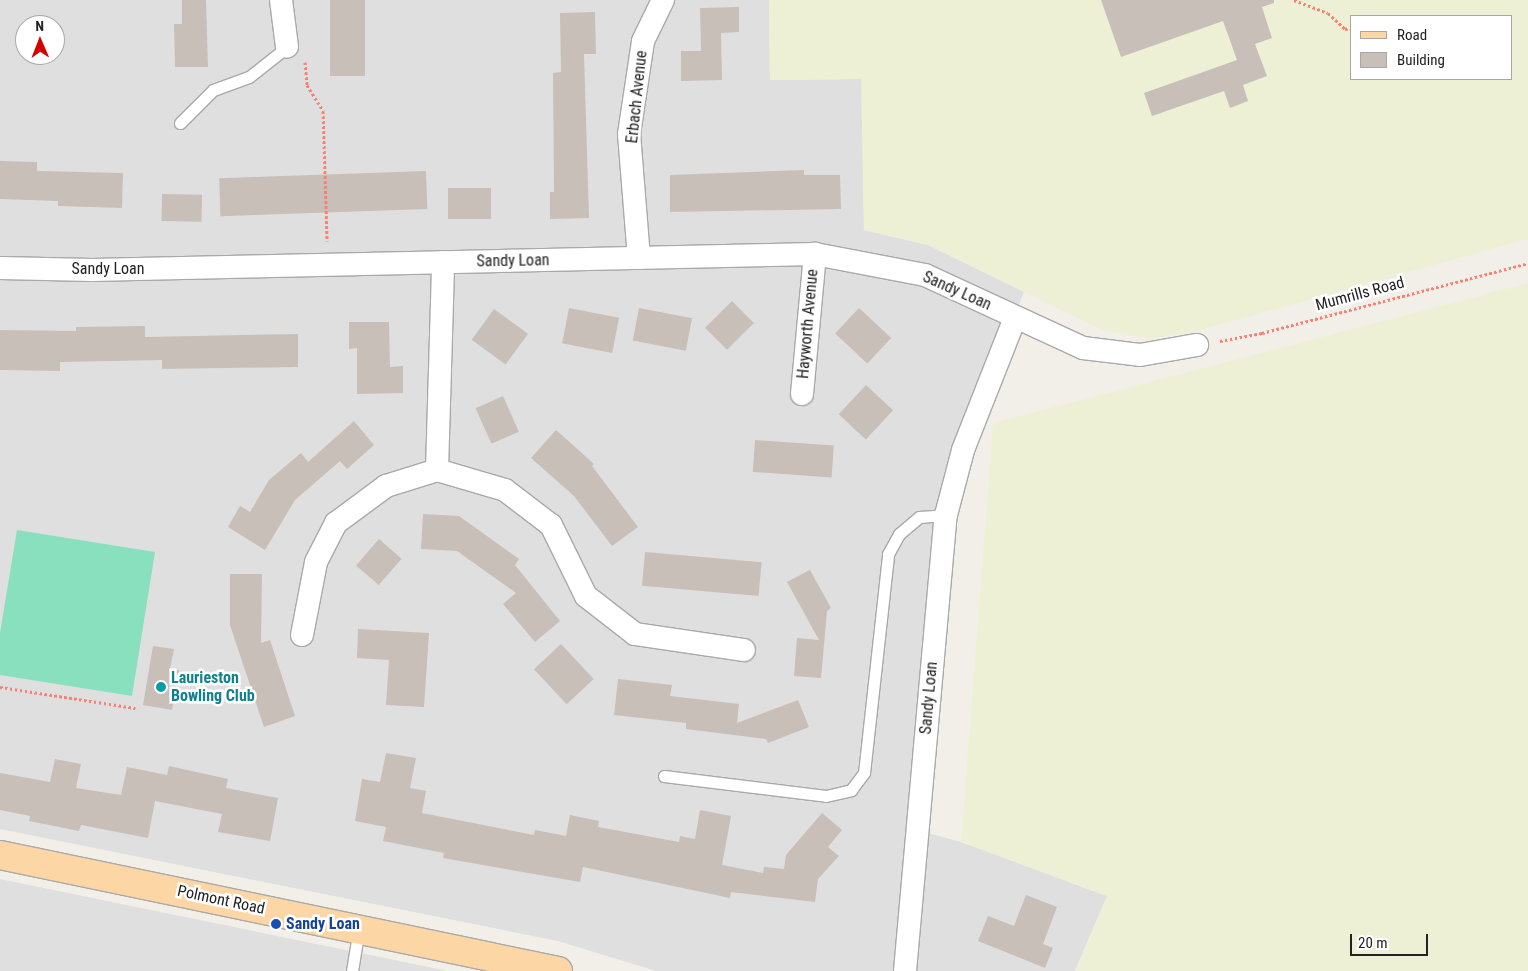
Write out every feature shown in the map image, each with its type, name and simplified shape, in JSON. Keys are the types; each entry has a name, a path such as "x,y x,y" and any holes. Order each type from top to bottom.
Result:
{"main road":[{"name":"Polmont Road","path":"0,855 359,928 558,971"}],"street":[{"path":"281,0 287,47"},
{"name":"Erbach Avenue","path":"639,258 629,134 643,41 664,0"},
{"name":"Sandy Loan","path":"0,268 92,270 815,254 925,275 1083,348 1140,355 1197,345"},
{"name":"Hayworth Avenue","path":"802,394 815,254"},
{"path":"436,470 443,262"},
{"name":"Sandy Loan","path":"905,971 946,515 963,450 1015,318"},
{"path":"302,635 316,562 336,523 386,486 436,470 505,490 551,525 586,596 636,634 744,650"}],"lane":[{"path":"180,123 213,90 249,76 287,47"},
{"path":"664,776 826,796 851,790 864,773 888,554 899,534 919,517 946,515"},
{"path":"352,971 359,928"}],"path":[{"path":"1294,0 1328,13 1345,30 1350,29"},
{"path":"287,47 305,47 306,85 323,111 326,265"},
{"name":"Mumrills Road","path":"1197,345 1262,333 1528,263"},
{"path":"0,687 135,708"}],"shaded area":[{"path":"0,0 769,0 770,80 862,79 864,230 928,245 1024,292 963,450 917,830 961,842 1107,896 1075,971 656,971 558,941 0,829"},
{"path":"0,879 448,971 0,971"}],"green space":[{"path":"769,0 1528,0 1528,239 1197,331 1150,339 1102,330 928,245 864,230 861,79 770,80"},
{"path":"1528,283 1528,971 1075,971 1107,896 961,842 993,423"},
{"path":"17,530 155,552 132,696 0,675 0,633"}],"building":[{"path":"182,0 206,0 208,67 175,67 174,24 182,24"},
{"path":"330,0 365,0 365,76 330,76"},
{"path":"1101,0 1274,0 1274,3 1262,7 1272,38 1255,44 1267,76 1243,85 1248,101 1230,108 1224,91 1152,116 1144,93 1237,60 1223,21 1121,57"},
{"path":"739,7 739,32 721,33 722,80 681,81 681,51 701,51 700,8"},
{"path":"595,12 596,54 584,54 589,218 550,219 550,192 554,192 553,73 561,72 560,13"},
{"path":"0,161 37,162 37,171 123,173 122,208 58,206 58,201 0,199"},
{"path":"804,170 804,175 840,175 841,209 670,212 670,175"},
{"path":"426,171 427,209 220,216 219,178"},
{"path":"448,188 491,188 491,219 448,219"},
{"path":"162,194 202,195 202,222 162,221"},
{"path":"732,301 754,323 727,350 705,328"},
{"path":"569,308 619,318 612,353 562,343"},
{"path":"639,308 692,318 686,351 633,340"},
{"path":"859,308 891,338 867,364 835,334"},
{"path":"494,309 528,334 506,364 472,340"},
{"path":"349,322 389,322 390,367 403,366 403,393 357,394 357,348 349,349"},
{"path":"145,326 145,337 298,334 298,367 162,369 162,360 60,362 60,371 0,370 0,330 76,331 76,327"},
{"path":"866,385 893,410 866,439 839,414"},
{"path":"503,396 519,432 491,444 476,408"},
{"path":"354,421 374,445 347,469 340,461 295,500 265,550 228,527 240,506 250,512 269,480 301,453 308,462"},
{"path":"556,430 594,464 592,466 638,527 612,546 574,496 531,458"},
{"path":"755,440 834,446 832,477 753,472"},
{"path":"423,514 459,516 519,559 515,565 560,621 535,642 503,604 516,593 457,551 421,549"},
{"path":"379,539 402,559 379,585 356,565"},
{"path":"645,552 762,562 759,596 642,586"},
{"path":"810,570 831,608 827,611 821,678 794,676 797,638 819,640 787,582"},
{"path":"230,574 262,574 261,643 270,640 295,716 264,727 230,625"},
{"path":"358,629 429,633 424,707 386,705 389,660 357,658"},
{"path":"561,644 594,679 567,704 534,669"},
{"name":"Laurieston Bowling Club","path":"153,646 174,649 170,669 179,670 172,710 143,705"},
{"path":"618,679 672,685 670,696 739,704 737,723 798,700 809,727 768,743 766,739 686,729 686,723 614,715"},
{"path":"386,753 416,758 410,788 426,791 422,813 534,835 535,830 566,836 570,815 599,821 598,827 679,842 680,836 695,839 700,810 731,816 722,865 763,873 764,867 784,869 786,855 822,813 842,830 828,847 839,856 818,879 815,902 731,892 730,898 583,867 580,882 443,858 444,853 383,841 386,827 355,821 362,779 380,782"},
{"path":"55,759 81,764 76,788 121,795 127,767 167,775 169,766 228,779 226,788 278,798 270,841 218,832 222,814 155,801 148,838 81,825 79,831 29,821 30,816 0,810 0,773 50,782"},
{"path":"1026,895 1057,907 1043,944 1053,948 1045,968 978,941 988,916 1014,926"}],"place":[{"name":"Laurieston Bowling Club","path":"161,687"},
{"name":"Sandy Loan","path":"276,924"}]}
